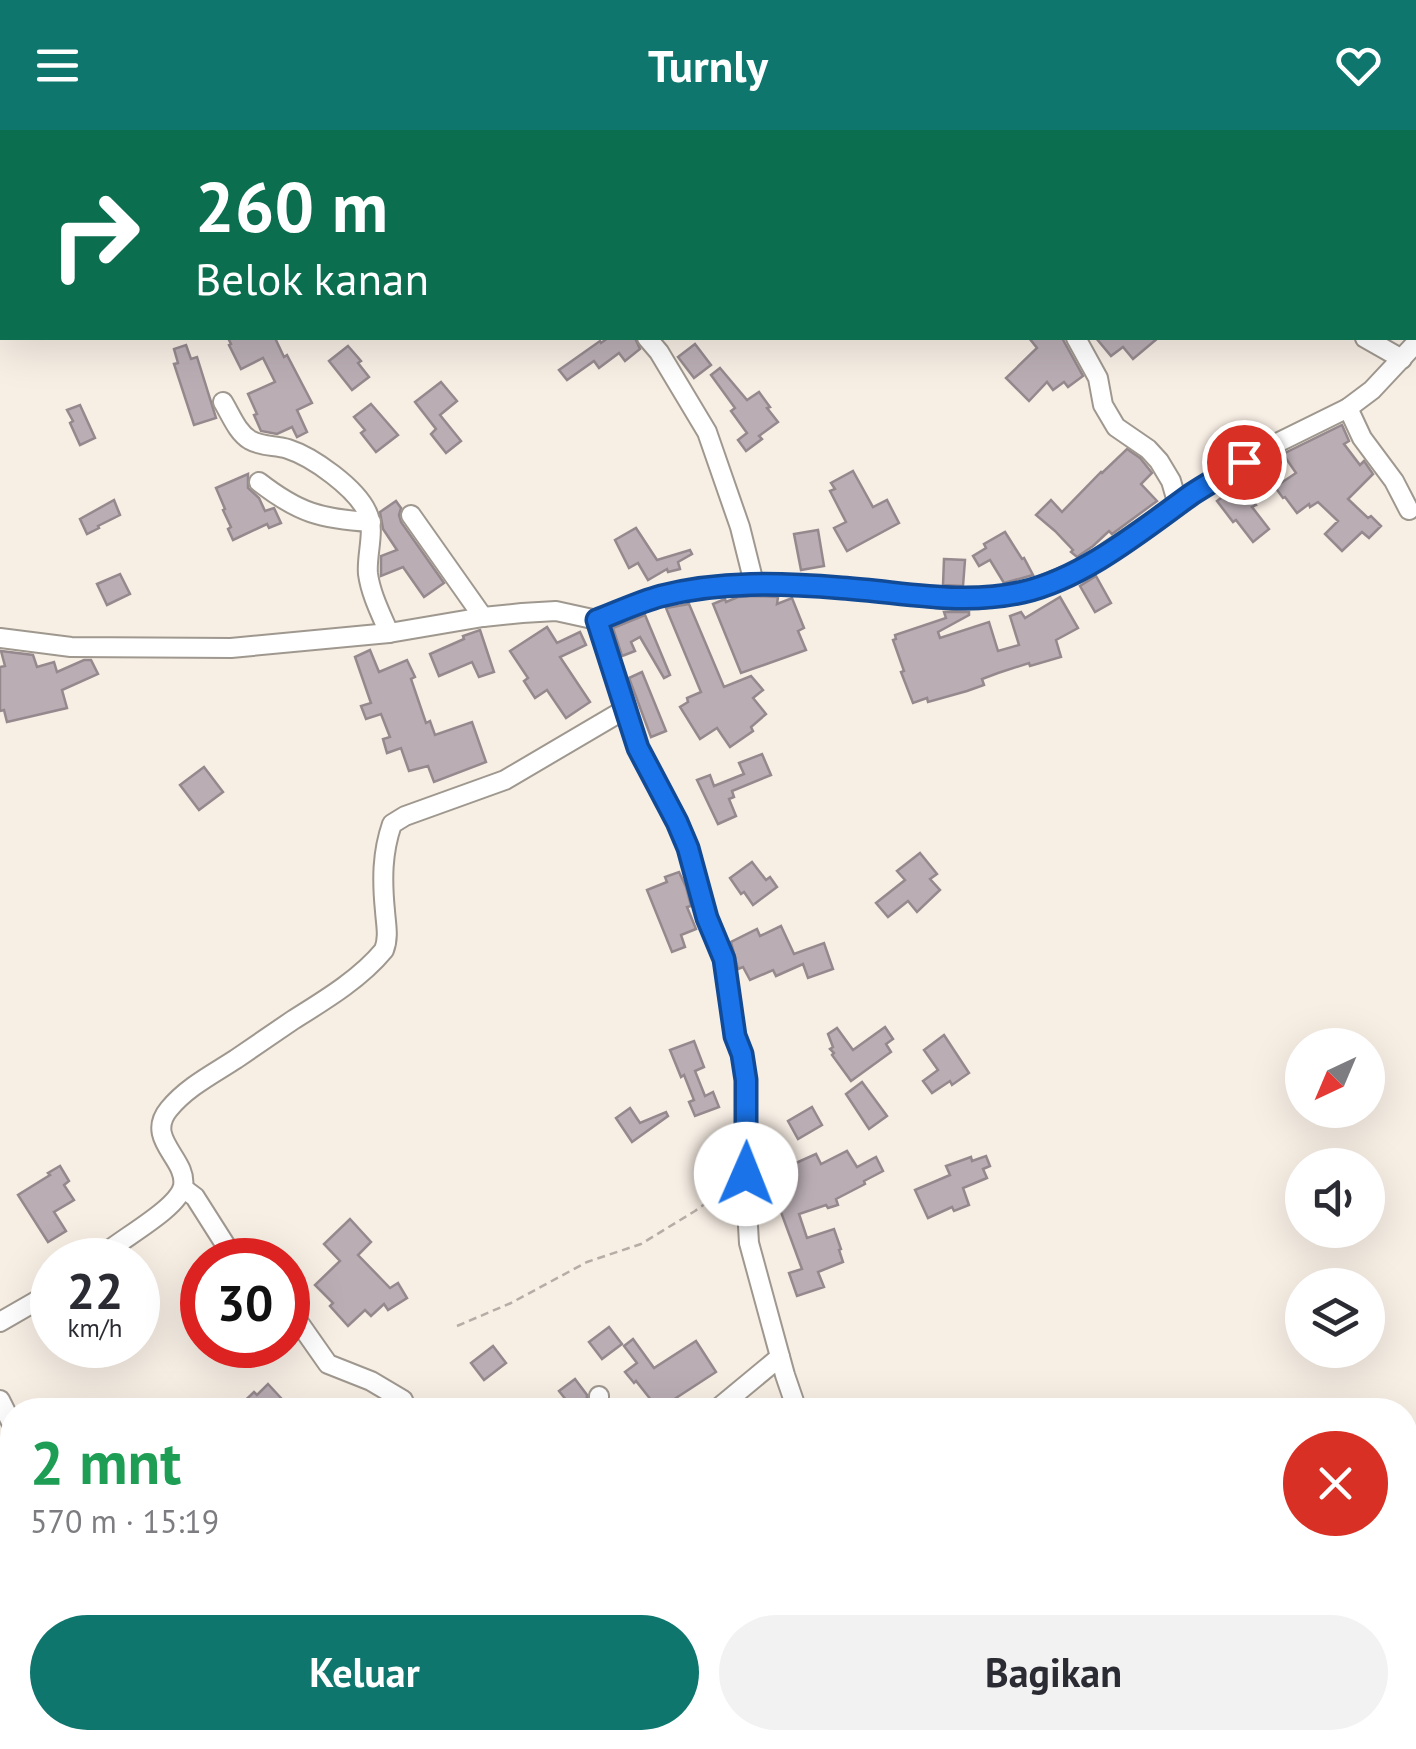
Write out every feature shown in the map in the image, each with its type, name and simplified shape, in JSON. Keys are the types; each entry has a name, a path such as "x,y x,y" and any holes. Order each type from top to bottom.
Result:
{"street":[{"path":"649,340 660,352 707,432 740,527 754,584"},
{"path":"1077,340 1098,378 1102,405 1116,427 1159,460 1178,505"},
{"path":"1369,340 1402,359"},
{"path":"0,638 70,648 231,648 389,634 482,616 556,611 597,620 658,597 714,586 843,588 953,600 1028,591 1082,569 1269,447 1348,408 1372,390 1416,343"},
{"path":"223,402 246,438 290,450 341,481 367,512 368,576 389,634"},
{"path":"1348,408 1362,438 1394,481 1409,510"},
{"path":"260,482 288,504 308,513 370,522"},
{"path":"411,514 482,616"},
{"path":"597,620 638,748 688,848 707,918 724,959 746,1080 749,1243 793,1398"},
{"path":"124,1238 150,1222 183,1188 182,1173 161,1130 168,1109 198,1082 353,979 384,950 387,931 383,857 392,824 505,780 624,710"},
{"path":"183,1188 200,1205 221,1238"},
{"path":"0,1322 30,1305"},
{"path":"310,1338 328,1364 371,1381 400,1398"},
{"path":"730,1398 780,1357"}],"path":[{"path":"457,1326 511,1304 588,1262 641,1244 746,1174"}],"building":[{"path":"229,340 276,340 312,403 297,410 307,432 297,437 292,427 277,434 261,431 248,394 275,382 263,358 241,369"},
{"path":"636,340 640,349 625,361 619,353 599,368 594,361 567,380 559,370 601,343"},
{"path":"1031,340 1063,340 1083,376 1068,387 1064,382 1053,390 1047,382 1029,401 1006,378 1037,348"},
{"path":"1098,340 1156,340 1133,359 1123,347 1111,356"},
{"path":"695,344 711,365 694,378 678,357"},
{"path":"186,345 191,359 197,357 216,418 194,425 174,364 178,363 174,349"},
{"path":"348,346 369,377 352,390 329,361"},
{"path":"720,368 747,400 759,392 778,422 746,451 738,440 747,433 711,375"},
{"path":"441,382 457,401 440,415 461,441 446,453 431,434 436,429 415,402"},
{"path":"371,404 398,435 376,452 354,417"},
{"path":"80,405 95,438 80,445 67,410"},
{"path":"1342,425 1349,441 1344,444 1360,465 1364,461 1373,474 1348,499 1381,526 1369,538 1362,532 1342,551 1325,534 1338,521 1318,502 1297,513 1275,487 1296,473 1283,454"},
{"path":"1127,449 1152,473 1141,484 1157,501 1077,557 1036,515 1051,500 1062,512"},
{"path":"853,471 873,507 887,500 899,523 847,551 834,528 846,522 830,491 835,489 831,483"},
{"path":"248,474 248,488 265,511 274,508 281,523 269,528 267,524 233,540 216,488"},
{"path":"1240,484 1269,529 1253,542 1217,501"},
{"path":"114,500 120,515 87,534 80,519"},
{"path":"396,501 401,508 401,522 444,583 424,597 403,567 381,576 381,556 397,550 383,529 380,512"},
{"path":"636,528 657,560 690,550 692,554 678,562 680,569 667,569 648,580 638,563 629,568 615,540"},
{"path":"818,530 824,566 801,570 794,534"},
{"path":"1005,532 1033,575 1004,583 990,560 979,566 973,556"},
{"path":"944,559 965,560 963,586 943,585"},
{"path":"120,574 130,594 107,605 97,584"},
{"path":"1096,576 1111,603 1095,612 1080,586"},
{"path":"754,596 778,597 777,604 792,598 804,628 798,631 806,650 741,673 713,604"},
{"path":"1060,597 1078,628 1056,640 1061,657 998,673 982,679 984,685 967,691 913,703 901,672 904,671 893,640 895,635 946,618 944,612 969,612 938,632 940,638 989,622 998,651 1019,645 1010,616 1021,612 1025,618"},
{"path":"689,604 724,687 751,676 763,690 753,698 766,714 751,727 753,731 730,747 717,728 700,739 680,707 688,702 687,698 701,692 666,608"},
{"path":"645,615 670,675 664,678 640,637 631,642 635,651 622,656 613,628"},
{"path":"547,627 557,643 580,632 586,645 560,657 590,702 566,718 547,690 535,698 524,681 528,678 510,651"},
{"path":"480,630 494,672 479,677 472,662 439,676 430,654"},
{"path":"370,650 379,672 407,660 426,723 430,721 435,735 472,722 486,762 434,782 428,766 409,771 401,748 387,753 383,739 390,737 381,714 366,719 361,706 371,703 355,657"},
{"path":"1,651 33,655 37,667 54,662 57,672 91,660 98,674 62,690 67,708 7,722 4,710 0,711 0,667 5,666"},
{"path":"642,672 666,731 651,737 629,678"},
{"path":"762,754 771,775 732,791 734,797 729,799 736,816 718,824 697,780 710,775 714,786 744,774 739,763"},
{"path":"204,767 223,792 199,810 180,785"},
{"path":"920,853 937,874 930,879 940,890 917,912 908,901 888,917 876,903 905,880 897,871"},
{"path":"752,862 777,887 753,905 730,878"},
{"path":"679,872 696,929 681,935 685,947 672,952 647,890"},
{"path":"781,926 794,954 824,943 833,969 808,978 803,964 776,976 773,970 750,980 743,967 738,969 731,942 757,929 760,936"},
{"path":"885,1027 893,1039 886,1044 891,1052 851,1081 832,1055 828,1034 837,1028 853,1050"},
{"path":"944,1035 969,1073 932,1093 923,1081 938,1070 924,1050"},
{"path":"694,1041 704,1067 695,1071 705,1096 713,1092 719,1107 695,1116 689,1102 694,1100 670,1050"},
{"path":"862,1082 887,1116 869,1129 846,1094"},
{"path":"812,1107 822,1125 798,1139 788,1121"},
{"path":"630,1108 640,1123 666,1112 668,1116 632,1142 616,1118"},
{"path":"847,1151 857,1167 876,1157 883,1171 836,1199 838,1205 799,1214 807,1238 834,1229 843,1262 818,1272 824,1287 797,1296 789,1273 802,1269 781,1212 762,1219 758,1180 816,1154 821,1164"},
{"path":"986,1156 990,1166 983,1169 987,1178 963,1188 969,1205 954,1211 952,1207 928,1218 915,1190 950,1175 946,1166"},
{"path":"60,1166 69,1181 64,1185 74,1200 54,1212 66,1231 55,1238 45,1238 18,1195"},
{"path":"350,1219 371,1242 358,1255 390,1288 398,1283 407,1298 388,1310 384,1304 371,1316 365,1310 348,1326 315,1285 340,1261 324,1244"},
{"path":"609,1327 622,1344 602,1359 589,1342"},
{"path":"633,1339 654,1368 696,1341 716,1372 676,1398 649,1398 625,1372 637,1363 624,1346"},
{"path":"493,1346 506,1363 484,1380 471,1363"},
{"path":"575,1379 587,1398 565,1398 559,1391"},
{"path":"268,1384 281,1398 248,1398 254,1392 257,1395"}],"route":[{"path":"746,1174 746,1080 724,959 707,918 688,848 638,748 597,620 658,597 714,586 843,588 953,600 1028,591 1082,569 1244,462"}]}
